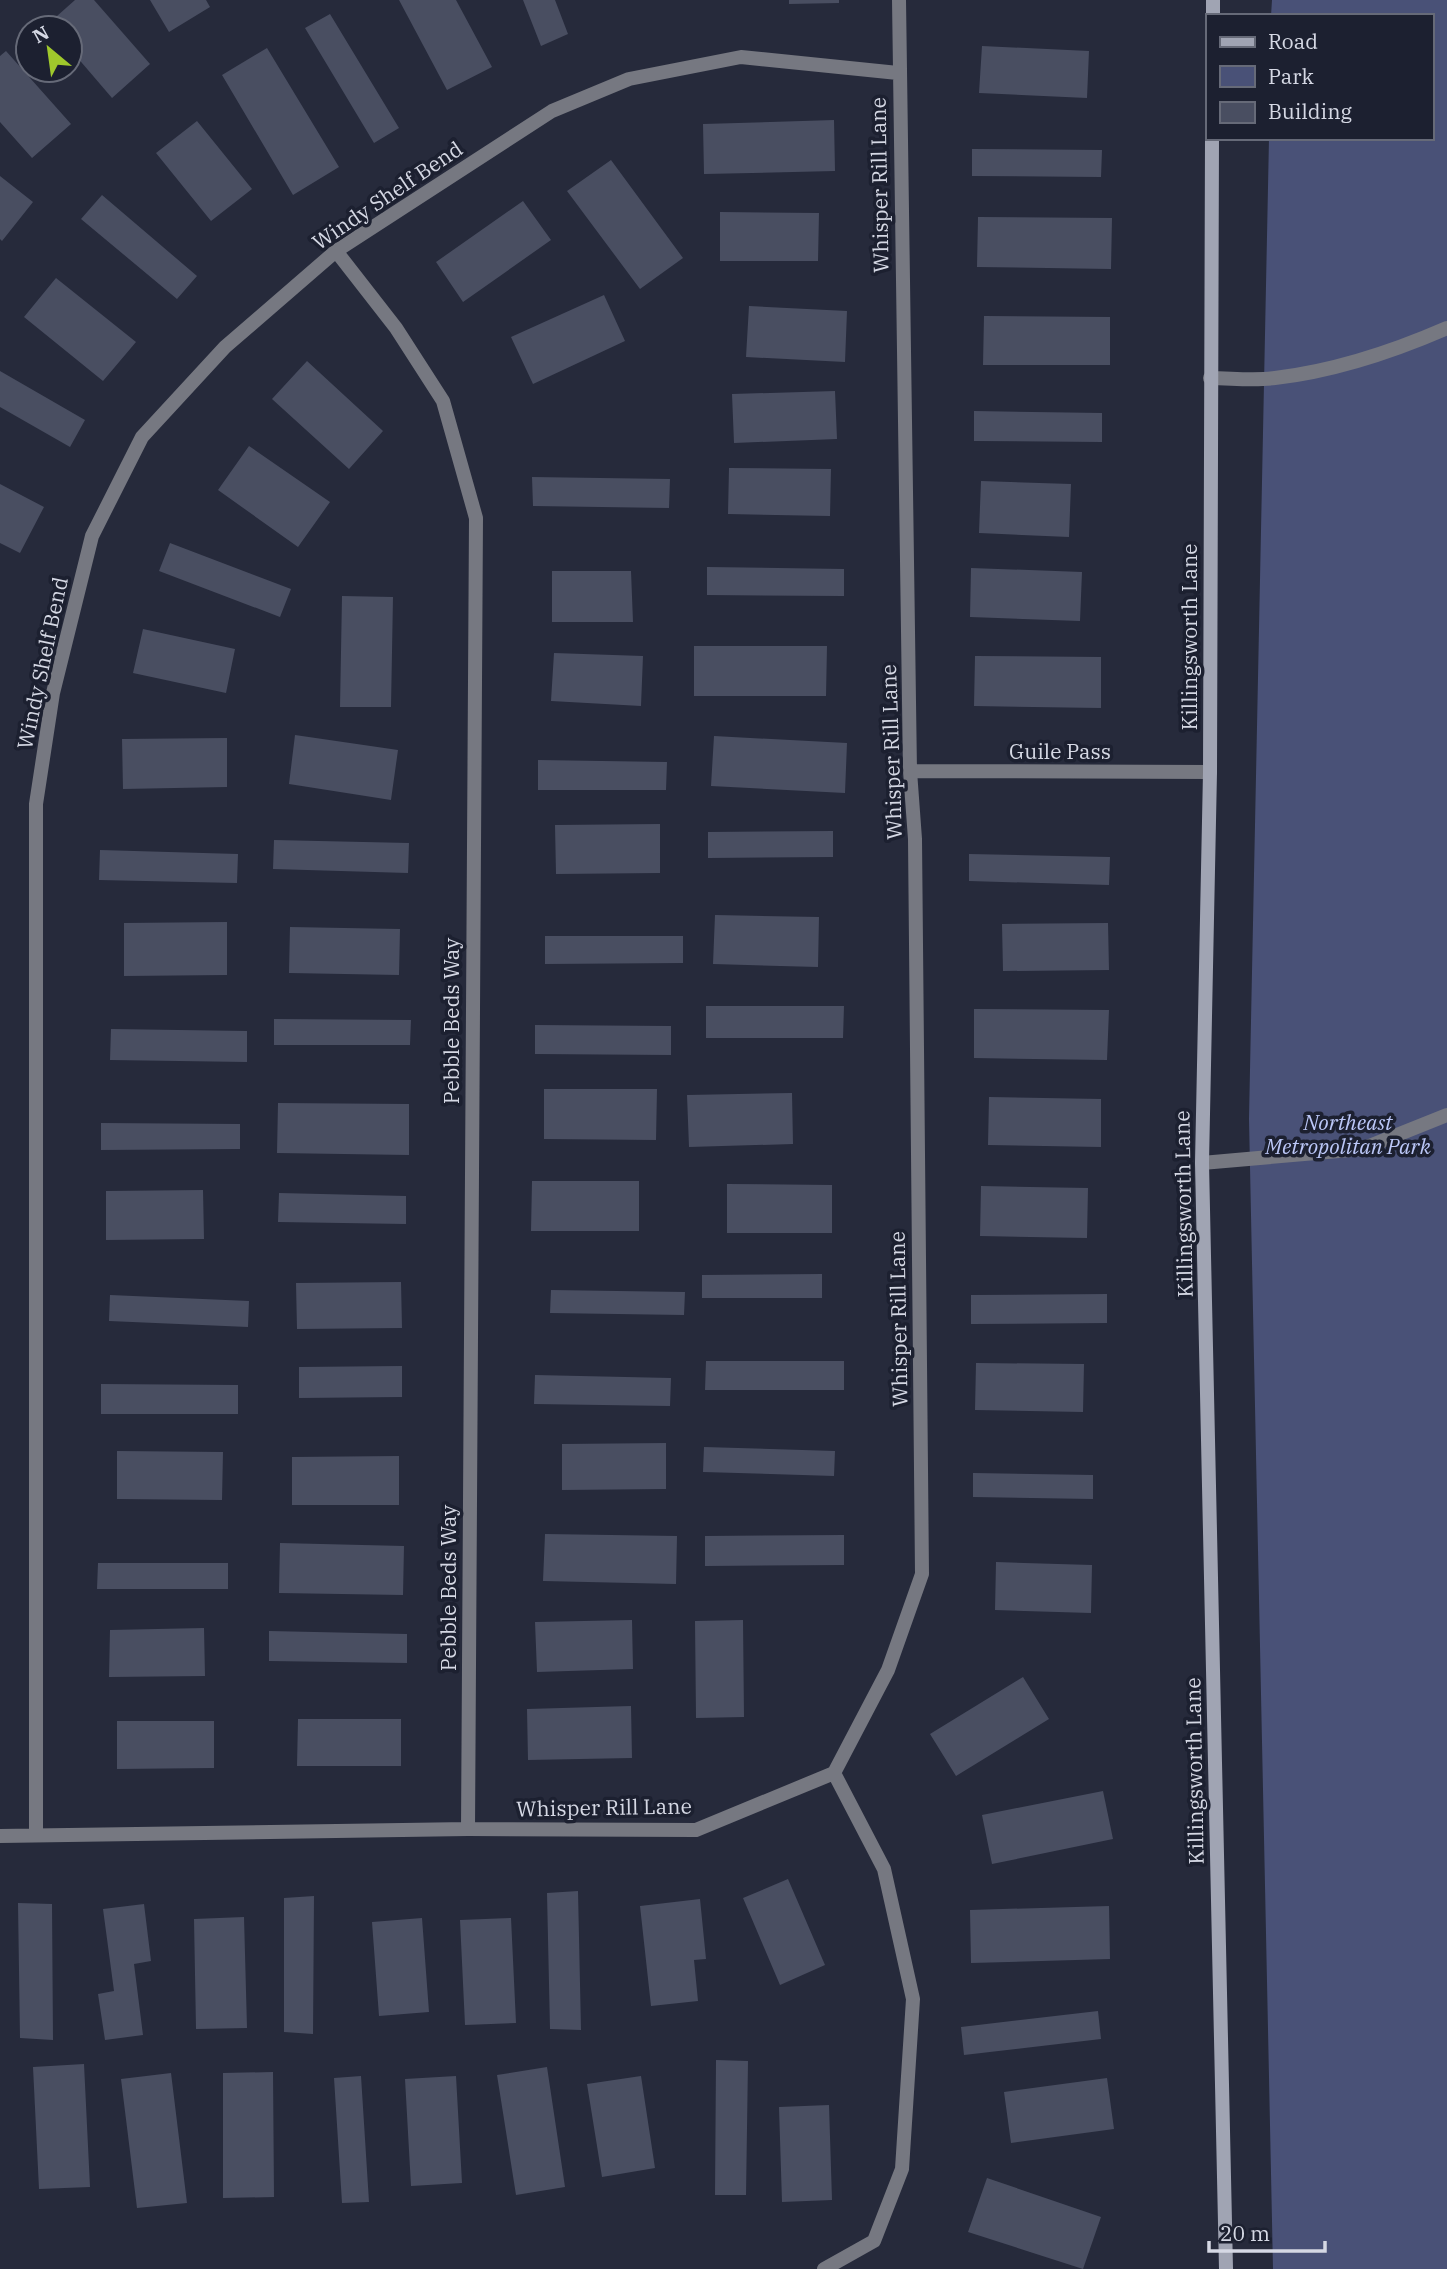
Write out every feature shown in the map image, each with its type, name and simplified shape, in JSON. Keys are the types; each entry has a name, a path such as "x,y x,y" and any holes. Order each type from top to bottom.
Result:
{"street":[{"name":"Whisper Rill Lane","path":"0,1836 468,1829 696,1830 834,1773 888,1670 922,1574 915,839 910,771 899,0"},
{"name":"Windy Shelf Bend","path":"36,1835 36,804 53,693 92,536 142,437 225,347 336,251 552,111 629,79 741,57 898,73"},
{"name":"Killingsworth Lane","path":"1212,140 1210,772 1202,1163 1226,2269"},
{"name":"Pebble Beds Way","path":"336,251 396,328 443,401 476,518 468,1829"},
{"path":"1210,378 1273,379 1340,367 1407,346 1447,328"},
{"name":"Guile Pass","path":"910,771 1210,772"},
{"path":"1202,1163 1363,1149 1447,1115"},
{"path":"824,2269 874,2241 902,2169 913,1999 884,1869 834,1773"}],"green space":[{"name":"Northeast Metropolitan Park","path":"1272,0 1447,0 1447,2269 1273,2269 1249,1119 1269,140 1433,140 1433,14 1271,14"}],"building":[{"path":"75,0 94,0 150,64 112,98 84,65 84,14 59,14"},
{"path":"150,0 206,0 210,7 169,32"},
{"path":"399,0 456,0 492,67 447,90"},
{"path":"523,0 555,0 568,34 541,46"},
{"path":"789,0 839,0 839,3 789,4"},
{"path":"330,14 399,128 374,143 305,28"},
{"path":"982,46 1089,51 1087,98 979,93"},
{"path":"267,48 339,167 293,195 222,75"},
{"path":"6,51 14,60 14,84 35,84 71,124 32,158 0,122 0,56"},
{"path":"834,120 835,171 704,174 703,124"},
{"path":"197,121 252,189 211,221 156,153"},
{"path":"972,149 1102,150 1101,177 972,176"},
{"path":"611,160 683,258 640,289 567,191"},
{"path":"0,176 33,202 2,241 0,239"},
{"path":"102,195 197,276 177,299 81,219"},
{"path":"523,201 551,240 463,302 436,262"},
{"path":"720,212 819,213 818,261 720,261"},
{"path":"978,217 1112,218 1111,269 977,267"},
{"path":"56,278 136,342 103,381 24,317"},
{"path":"604,295 625,341 533,384 511,337"},
{"path":"749,306 847,311 845,362 746,357"},
{"path":"984,316 1110,317 1110,365 983,365"},
{"path":"307,361 383,431 349,469 272,399"},
{"path":"0,371 85,420 70,447 0,407"},
{"path":"835,391 837,439 734,443 732,394"},
{"path":"974,411 1102,413 1102,442 974,441"},
{"path":"249,446 330,502 298,547 218,490"},
{"path":"729,468 831,469 830,516 728,514"},
{"path":"532,477 670,479 669,508 533,506"},
{"path":"981,481 1071,484 1069,537 979,533"},
{"path":"0,484 44,507 20,553 0,543"},
{"path":"170,543 291,589 280,617 159,571"},
{"path":"707,567 844,569 844,596 707,595"},
{"path":"971,568 1082,572 1080,621 970,617"},
{"path":"552,571 631,571 633,622 552,622"},
{"path":"342,596 393,597 391,707 340,707"},
{"path":"143,629 235,649 226,693 133,673"},
{"path":"694,646 827,646 826,696 694,696"},
{"path":"554,653 643,656 641,706 551,701"},
{"path":"975,656 1101,657 1101,708 974,706"},
{"path":"295,735 398,750 391,800 289,784"},
{"path":"714,736 847,743 845,793 711,786"},
{"path":"227,738 227,787 123,789 122,739"},
{"path":"538,760 667,762 666,790 538,790"},
{"path":"660,824 660,873 556,874 555,825"},
{"path":"833,831 833,857 708,858 708,832"},
{"path":"274,840 409,843 408,873 273,869"},
{"path":"100,850 238,854 237,883 99,880"},
{"path":"969,854 1110,857 1109,885 969,881"},
{"path":"715,915 819,917 818,967 713,964"},
{"path":"227,922 227,975 124,976 124,923"},
{"path":"1108,923 1109,970 1003,971 1002,924"},
{"path":"290,927 400,929 399,975 289,973"},
{"path":"545,936 683,936 683,963 545,964"},
{"path":"706,1006 844,1006 843,1038 706,1038"},
{"path":"974,1009 1109,1010 1107,1060 974,1058"},
{"path":"274,1019 411,1020 410,1045 274,1045"},
{"path":"535,1025 671,1026 671,1055 535,1054"},
{"path":"111,1029 247,1031 247,1062 110,1060"},
{"path":"544,1089 657,1089 656,1140 544,1139"},
{"path":"792,1093 793,1144 689,1147 687,1095"},
{"path":"989,1097 1101,1099 1101,1147 988,1145"},
{"path":"278,1103 409,1104 409,1155 277,1153"},
{"path":"101,1123 240,1124 240,1149 101,1150"},
{"path":"532,1181 639,1181 639,1231 531,1231"},
{"path":"727,1184 832,1185 832,1233 727,1233"},
{"path":"981,1186 1088,1188 1087,1238 980,1236"},
{"path":"203,1190 204,1239 106,1240 106,1191"},
{"path":"279,1193 406,1196 406,1224 278,1222"},
{"path":"822,1274 822,1298 702,1298 702,1275"},
{"path":"401,1282 402,1328 297,1329 296,1283"},
{"path":"551,1290 685,1292 684,1315 550,1313"},
{"path":"1107,1294 1107,1323 971,1324 971,1295"},
{"path":"110,1295 249,1301 248,1327 109,1321"},
{"path":"706,1361 844,1361 844,1390 705,1390"},
{"path":"976,1363 1084,1364 1083,1412 975,1410"},
{"path":"402,1366 402,1397 299,1398 299,1367"},
{"path":"535,1375 671,1378 670,1406 534,1404"},
{"path":"101,1384 238,1385 238,1414 101,1414"},
{"path":"666,1443 666,1489 562,1490 562,1444"},
{"path":"704,1447 835,1451 834,1476 703,1472"},
{"path":"117,1451 223,1452 222,1500 117,1499"},
{"path":"399,1456 399,1505 292,1505 292,1457"},
{"path":"973,1473 1093,1475 1093,1499 973,1497"},
{"path":"545,1534 677,1536 676,1584 543,1581"},
{"path":"844,1535 844,1565 705,1566 705,1536"},
{"path":"280,1543 404,1546 403,1595 279,1593"},
{"path":"996,1562 1092,1565 1091,1613 995,1610"},
{"path":"98,1563 228,1563 228,1589 97,1589"},
{"path":"632,1620 633,1669 537,1672 535,1622"},
{"path":"743,1620 744,1717 696,1718 695,1621"},
{"path":"204,1628 205,1676 109,1677 110,1630"},
{"path":"269,1631 407,1634 407,1663 269,1661"},
{"path":"1023,1677 1049,1719 956,1776 930,1734"},
{"path":"631,1706 632,1758 528,1760 527,1709"},
{"path":"298,1719 401,1719 401,1766 297,1766"},
{"path":"117,1721 214,1721 214,1768 117,1769"},
{"path":"1103,1791 1113,1839 992,1864 982,1815"},
{"path":"788,1879 825,1965 780,1985 743,1898"},
{"path":"578,1891 581,2030 550,2029 547,1893"},
{"path":"314,1896 313,2034 284,2032 284,1898"},
{"path":"700,1899 706,1959 694,1960 698,2001 651,2006 640,1906"},
{"path":"18,1903 52,1904 53,2040 20,2038"},
{"path":"144,1904 151,1961 134,1964 143,2035 105,2040 98,1994 114,1991 103,1909"},
{"path":"1109,1906 1110,1959 971,1963 970,1910"},
{"path":"244,1917 247,2028 196,2029 194,1919"},
{"path":"422,1918 429,2012 379,2016 372,1922"},
{"path":"511,1918 516,2023 465,2025 460,1920"},
{"path":"1098,2011 1101,2039 964,2055 961,2027"},
{"path":"716,2060 748,2061 746,2195 715,2195"},
{"path":"84,2064 90,2187 39,2189 33,2067"},
{"path":"547,2067 565,2187 516,2195 497,2075"},
{"path":"273,2072 274,2197 223,2198 223,2073"},
{"path":"171,2073 187,2203 137,2208 121,2079"},
{"path":"361,2076 369,2202 342,2203 334,2078"},
{"path":"456,2076 462,2183 411,2186 405,2079"},
{"path":"641,2076 655,2168 602,2177 587,2084"},
{"path":"1107,2078 1114,2129 1011,2143 1004,2092"},
{"path":"829,2105 832,2200 782,2202 779,2107"},
{"path":"987,2178 1101,2217 1083,2269 968,2232"}]}
